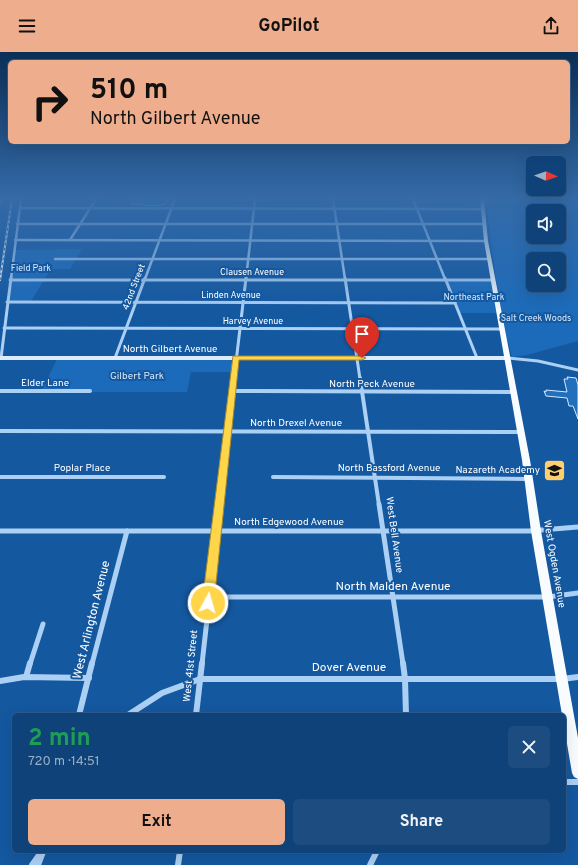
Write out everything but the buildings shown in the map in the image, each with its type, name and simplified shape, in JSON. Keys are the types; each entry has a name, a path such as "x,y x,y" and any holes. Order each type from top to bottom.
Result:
{"main road":[{"name":"West Ogden Avenue","path":"486,237 506,358 521,432 536,531 578,773"}],"street":[{"path":"0,359 15,237"},
{"name":"42nd Street","path":"115,358 161,237"},
{"name":"West 41st Street","path":"196,713 249,237"},
{"name":"West Bell Avenue","path":"339,237 356,358 405,679 406,713"},
{"path":"428,237 477,358"},
{"path":"15,240 486,241"},
{"path":"55,259 490,259"},
{"name":"Clausen Avenue","path":"10,280 493,280"},
{"name":"Linden Avenue","path":"7,302 455,303"},
{"name":"Harvey Avenue","path":"4,328 502,328"},
{"name":"North Gilbert Avenue","path":"0,359 506,358 538,361 578,370"},
{"name":"Elder Lane","path":"0,392 90,391"},
{"name":"North Peck Avenue","path":"232,391 513,392"},
{"name":"North Drexel Avenue","path":"0,431 521,432"},
{"name":"Poplar Place","path":"0,477 164,477"},
{"name":"North Bassford Avenue","path":"273,477 529,479"},
{"name":"North Edgewood Avenue","path":"0,531 536,531 578,527"},
{"name":"West Arlington Avenue","path":"80,713 127,531"},
{"name":"North Malden Avenue","path":"209,597 548,597 578,593"},
{"path":"26,677 43,624"},
{"path":"0,682 26,677 89,678"},
{"name":"Dover Avenue","path":"131,713 144,703 170,688 200,679 562,679 578,677"},
{"path":"566,782 578,782"},
{"path":"32,865 41,853"},
{"path":"38,865 41,853"},
{"path":"178,865 180,853"},
{"path":"370,865 376,853"}],"green space":[{"name":"Salt Creek Woods","path":"490,237 526,237 526,244 566,244 566,237 578,237 578,341 527,355 512,357 499,299"},
{"name":"Field Park","path":"82,249 70,269 51,269 31,301 10,301 15,250"},
{"name":"Northeast Park","path":"447,280 492,281 497,313 460,313"},
{"name":"Gilbert Park","path":"57,359 232,361 231,372 191,372 187,392 90,392 42,390"}],"railway":[{"path":"0,280 6,237"}],"place":[{"name":"Nazareth Academy","path":"555,470"}],"route":[{"path":"208,603 236,358 362,358"}]}
